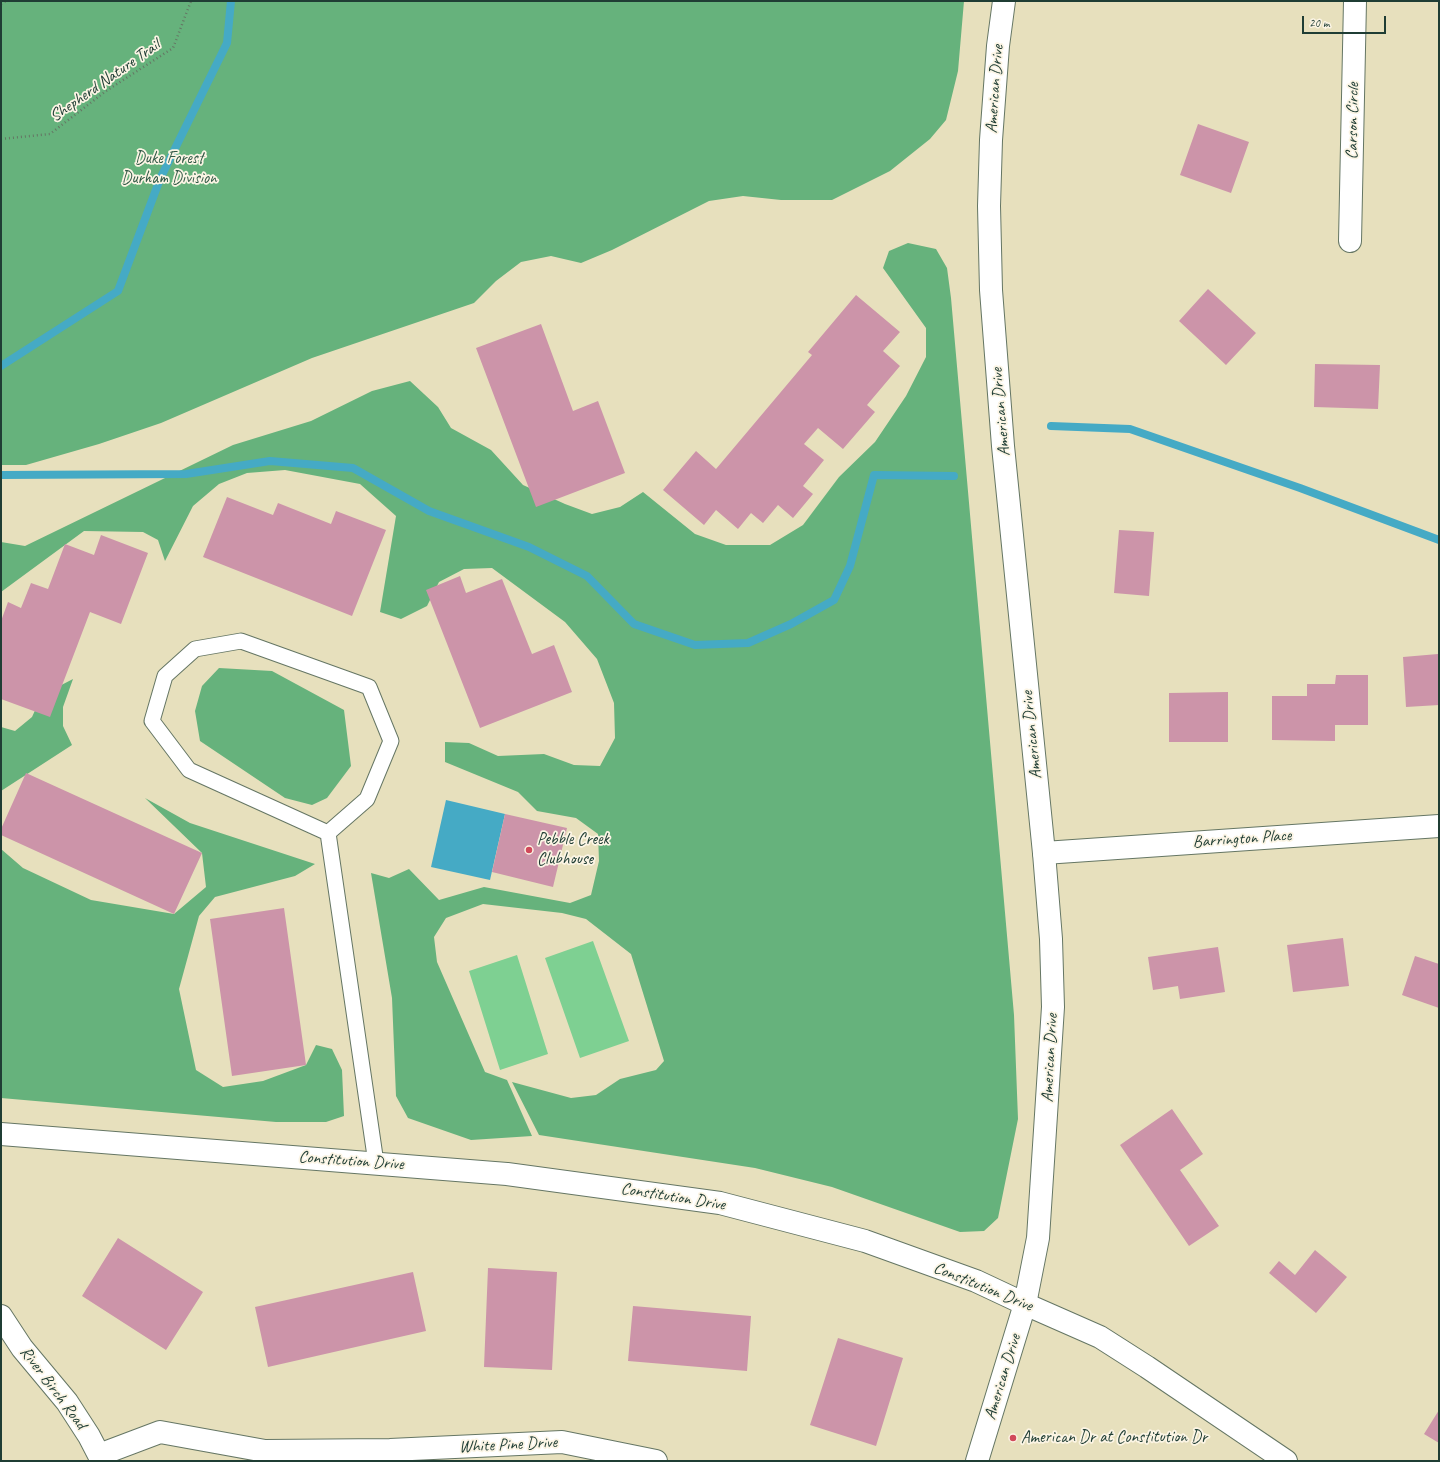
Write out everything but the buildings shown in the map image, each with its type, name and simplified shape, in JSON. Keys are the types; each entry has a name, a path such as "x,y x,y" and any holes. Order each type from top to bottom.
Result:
{"street":[{"name":"American Drive","path":"977,1461 1025,1304 1038,1238 1051,1057 1053,1007 1051,938 1044,853 1003,446 991,290 989,206 991,140 998,46 1004,1"},
{"name":"Carson Circle","path":"1350,241 1355,1"},
{"name":"Barrington Place","path":"1044,853 1439,826"},
{"name":"Constitution Drive","path":"1,1134 507,1174 720,1202 865,1241 976,1281 1100,1337 1148,1367 1286,1461"},
{"name":"River Birch Road","path":"1,1316 22,1348 67,1402 101,1458"},
{"name":"White Pine Drive","path":"101,1458 160,1432 265,1451 390,1450 562,1442 656,1461"}],"lane":[{"path":"241,641 369,687 391,741 367,799 328,833 189,770 152,721 166,676 195,649 241,641"},
{"path":"328,833 376,1163"}],"path":[{"path":"1,4 6,1"},
{"name":"Shepherd Nature Trail","path":"1,140 50,134 106,91 173,48 191,1"}],"green space":[{"name":"Duke Forest Durham Division","path":"1,1 964,1 958,71 946,120 930,139 890,171 832,200 781,200 743,196 709,201 612,250 581,263 551,256 521,262 496,281 474,303 312,358 161,423 99,444 26,465 1,465"},
{"path":"908,243 936,249 947,268 951,298 1014,1015 1018,1119 998,1218 984,1231 960,1232 832,1187 755,1168 539,1135 512,1082 571,1098 596,1095 620,1079 656,1070 664,1061 631,954 586,919 562,913 483,904 446,918 434,937 437,962 485,1072 507,1080 532,1136 471,1140 408,1118 396,1096 392,998 371,873 389,878 409,869 439,900 484,887 570,903 591,895 599,861 598,834 576,818 537,811 518,792 445,762 445,742 469,743 498,756 544,754 574,765 600,766 615,738 614,703 597,659 565,622 492,568 464,569 439,582 427,606 401,619 380,612 396,516 360,484 285,470 247,473 219,484 193,506 165,561 158,540 143,532 84,531 1,592 1,542 25,546 233,445 311,421 372,391 410,381 438,407 451,428 491,450 523,485 565,504 592,514 620,507 643,492 695,534 726,545 770,545 803,525 839,477 875,442 906,396 926,357 926,328 883,268 889,251"},
{"path":"219,668 272,671 344,710 351,766 327,798 312,805 285,798 200,741 195,711 202,686"},
{"path":"73,679 63,707 63,726 72,745 1,791 1,727 15,731 32,717 42,695"},
{"path":"145,798 190,823 315,864 295,876 215,897 199,916 179,989 196,1070 223,1087 263,1081 306,1065 316,1045 332,1049 342,1070 344,1116 326,1122 276,1122 1,1098 1,849 23,868 91,900 174,914 206,887 202,853"},
{"path":"593,941 629,1041 580,1058 545,958"},
{"path":"517,955 548,1054 500,1070 469,971"}],"water":[{"path":"446,800 505,814 490,880 431,867"}],"waterway":[{"path":"1,366 118,291 160,179 227,43 231,1"},
{"path":"1051,426 1130,429 1300,488 1439,540"},
{"path":"1,475 186,474 270,461 353,468 429,511 529,547 587,576 634,624 695,645 748,643 791,624 834,600 850,566 874,475 954,476"}],"place":[{"name":"Pebble Creek Clubhouse","path":"529,850"},
{"name":"American Dr at Constitution Dr","path":"1013,1438"}]}
